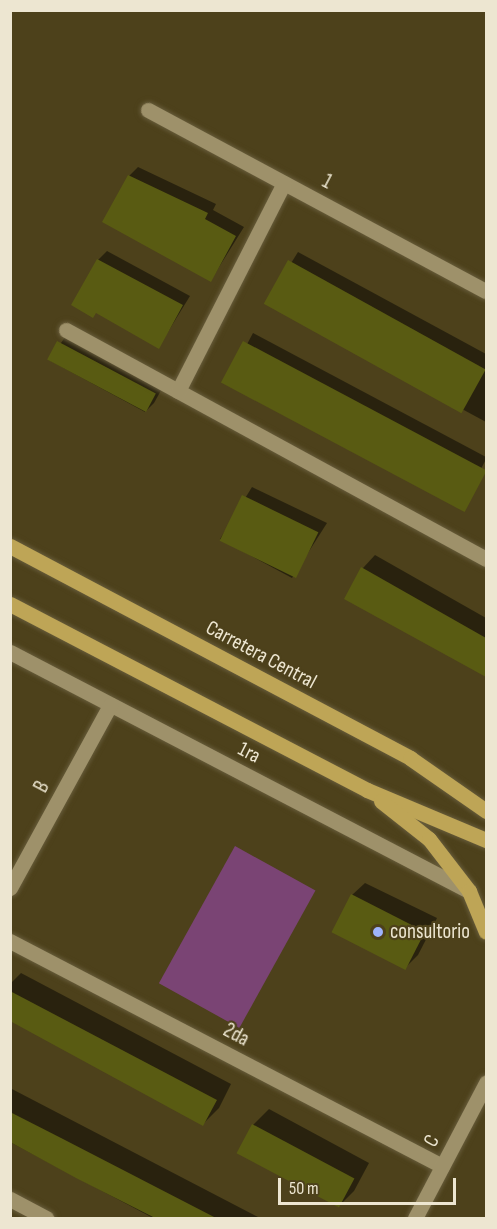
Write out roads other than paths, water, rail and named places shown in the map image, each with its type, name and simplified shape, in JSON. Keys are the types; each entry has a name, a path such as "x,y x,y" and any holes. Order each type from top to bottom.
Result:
{"main road":[{"name":"Carretera Central","path":"10,546 410,758 486,811"},
{"path":"10,604 367,790 486,840"},
{"path":"367,790 429,839 469,891 486,932"}],"street":[{"name":"1","path":"148,110 486,291"},
{"path":"178,391 284,183"},
{"path":"66,330 486,560"},
{"name":"1ra","path":"10,652 469,891"},
{"name":"B","path":"10,888 110,705"},
{"name":"2da","path":"10,941 442,1166"},
{"name":"C","path":"415,1218 486,1083"},
{"path":"10,1199 46,1218"}],"place":[{"name":"consultorio","path":"378,932"}]}
